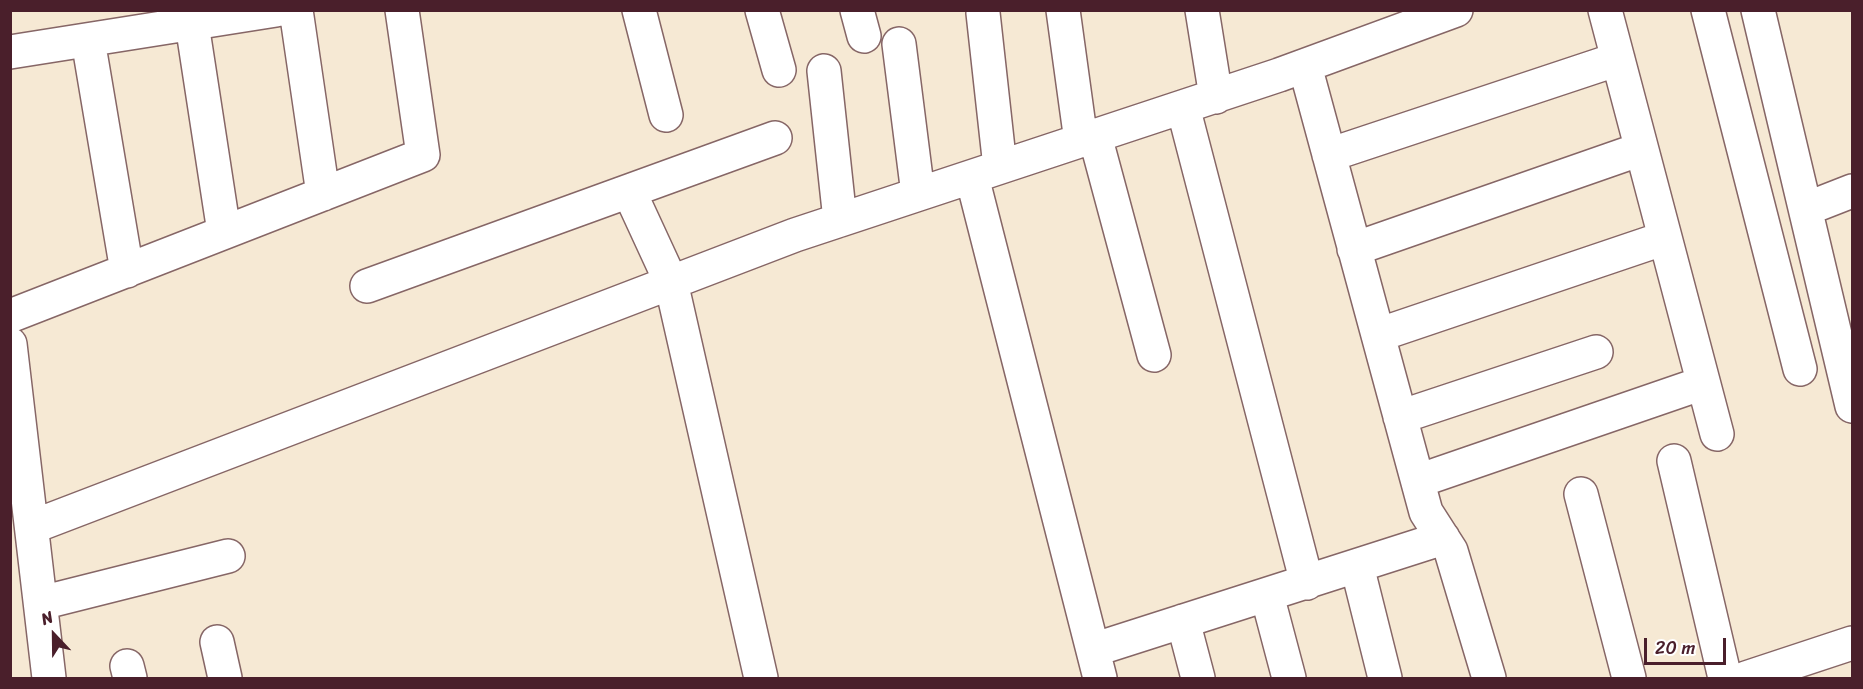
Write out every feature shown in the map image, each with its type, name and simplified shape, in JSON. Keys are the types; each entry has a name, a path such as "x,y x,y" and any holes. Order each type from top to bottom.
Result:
{"street":[{"path":"10,52 276,10"},
{"path":"296,10 323,194"},
{"path":"10,316 423,155 402,10"},
{"path":"639,10 666,115"},
{"path":"762,10 779,70"},
{"path":"1063,10 1088,138 1154,355"},
{"path":"1202,10 1216,97"},
{"path":"32,527 671,282 840,220 1216,97 1456,10"},
{"path":"1605,10 1717,434"},
{"path":"1708,10 1800,369"},
{"path":"1763,12 1806,209 1840,291 1852,399"},
{"path":"983,13 986,172 1097,664 1183,621 1443,538"},
{"path":"192,24 224,232"},
{"path":"88,40 127,271"},
{"path":"899,44 918,194"},
{"path":"1329,155 1618,59"},
{"path":"1305,66 1426,512 1451,551 1489,678"},
{"path":"824,71 840,220"},
{"path":"1183,107 1307,583"},
{"path":"367,286 775,138"},
{"path":"1354,249 1641,149"},
{"path":"629,191 671,282 761,678"},
{"path":"1806,209 1852,191"},
{"path":"1378,335 1665,238"},
{"path":"10,344 49,678"},
{"path":"1400,417 1596,352"},
{"path":"1418,481 1703,383"},
{"path":"1674,461 1725,678"},
{"path":"1581,494 1629,678"},
{"path":"41,603 228,556"},
{"path":"1357,566 1385,678"},
{"path":"1267,595 1289,678"},
{"path":"1183,621 1198,678"},
{"path":"217,642 225,678"},
{"path":"1746,678 1826,666 1852,643"}]}
